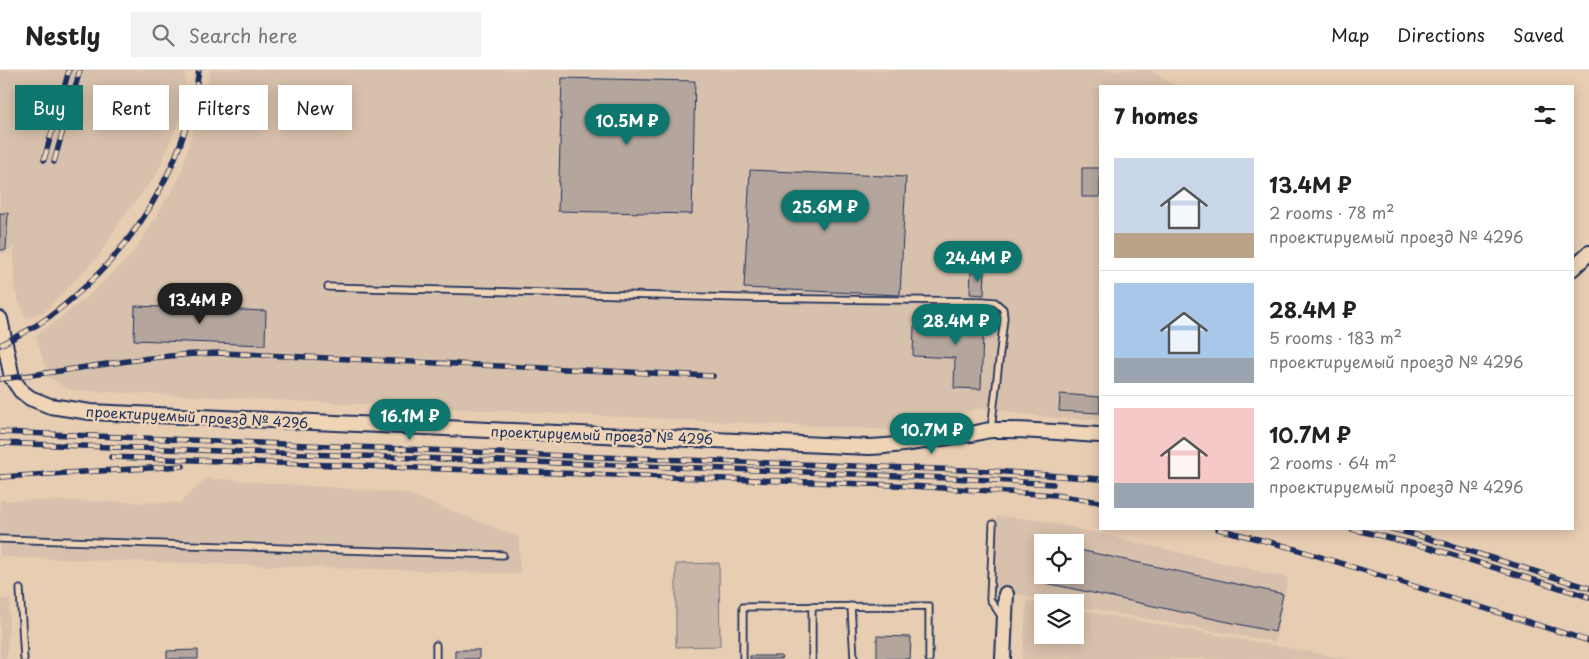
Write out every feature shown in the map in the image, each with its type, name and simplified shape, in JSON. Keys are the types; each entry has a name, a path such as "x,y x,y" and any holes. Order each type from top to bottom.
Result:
{"street":[{"path":"1574,266 1589,253"},
{"name":"проектируемый проезд № 4296","path":"0,319 12,378 21,390 30,398 50,406 90,412 869,447 914,443 946,436 973,434 991,430 1099,435"},
{"path":"1003,659 1006,594"}],"lane":[{"path":"328,287 738,298 983,300 995,302 1003,308 1004,318 991,430"},
{"path":"993,524 990,599 1005,622"},
{"path":"0,539 503,555"},
{"path":"20,589 24,659"},
{"path":"742,659 742,606 851,606 929,606 929,659"},
{"path":"812,606 812,659"},
{"path":"851,606 854,659"},
{"path":"436,645 436,659"}],"shaded area":[{"path":"0,70 186,70 185,85 179,85 179,122 156,176 123,217 99,256 44,312 26,318 14,289 14,247 4,254 0,253"},
{"path":"211,70 1150,70 1173,85 1099,85 1099,420 1052,418 981,408 894,430 69,390 48,377 36,336 86,298 132,255 179,179 193,130 268,130 268,85 207,85"},
{"path":"206,478 405,493 519,537 520,574 0,557 0,500 180,503"},
{"path":"996,516 1040,520 1288,578 1275,642 1084,608 1084,594 1034,594 1034,598 993,590"},
{"path":"719,563 720,646 676,647 676,564"},
{"path":"0,599 10,599 7,659 0,659"},
{"path":"1027,600 1034,601 1034,644 1084,644 1084,611 1349,659 1022,659"}],"building":[{"path":"562,78 695,81 692,214 558,211"},
{"path":"1082,168 1099,168 1099,197 1082,197"},
{"path":"750,170 906,177 900,295 744,288"},
{"path":"0,213 8,213 6,250 0,250"},
{"path":"971,271 985,271 984,295 970,294"},
{"path":"135,306 266,311 265,345 134,340"},
{"path":"959,307 984,308 981,389 954,388 955,358 913,356 914,326 958,328"},
{"path":"1060,394 1099,397 1099,413 1059,411"},
{"path":"1084,551 1283,594 1275,632 1050,584 1084,584"},
{"path":"877,636 911,637 910,659 877,659"},
{"path":"198,650 198,659 167,659 167,651"},
{"path":"455,650 479,650 479,659 455,659"},
{"path":"750,656 782,656 781,659 750,659"}],"railway":[{"path":"44,160 69,70"},
{"path":"54,162 80,70"},
{"path":"0,345 38,324 66,304 109,263 129,239 161,187 174,159 185,130 199,70"},
{"path":"0,379 166,356 222,353 713,376"},
{"path":"0,432 543,455 993,471 1099,479"},
{"path":"0,443 781,471 1053,484"},
{"path":"111,457 894,485 1055,495 1099,502"},
{"path":"0,477 183,466"},
{"path":"1222,530 1289,547 1589,641"},
{"path":"1356,530 1431,548 1589,597"},
{"path":"1396,530 1589,588"}]}
